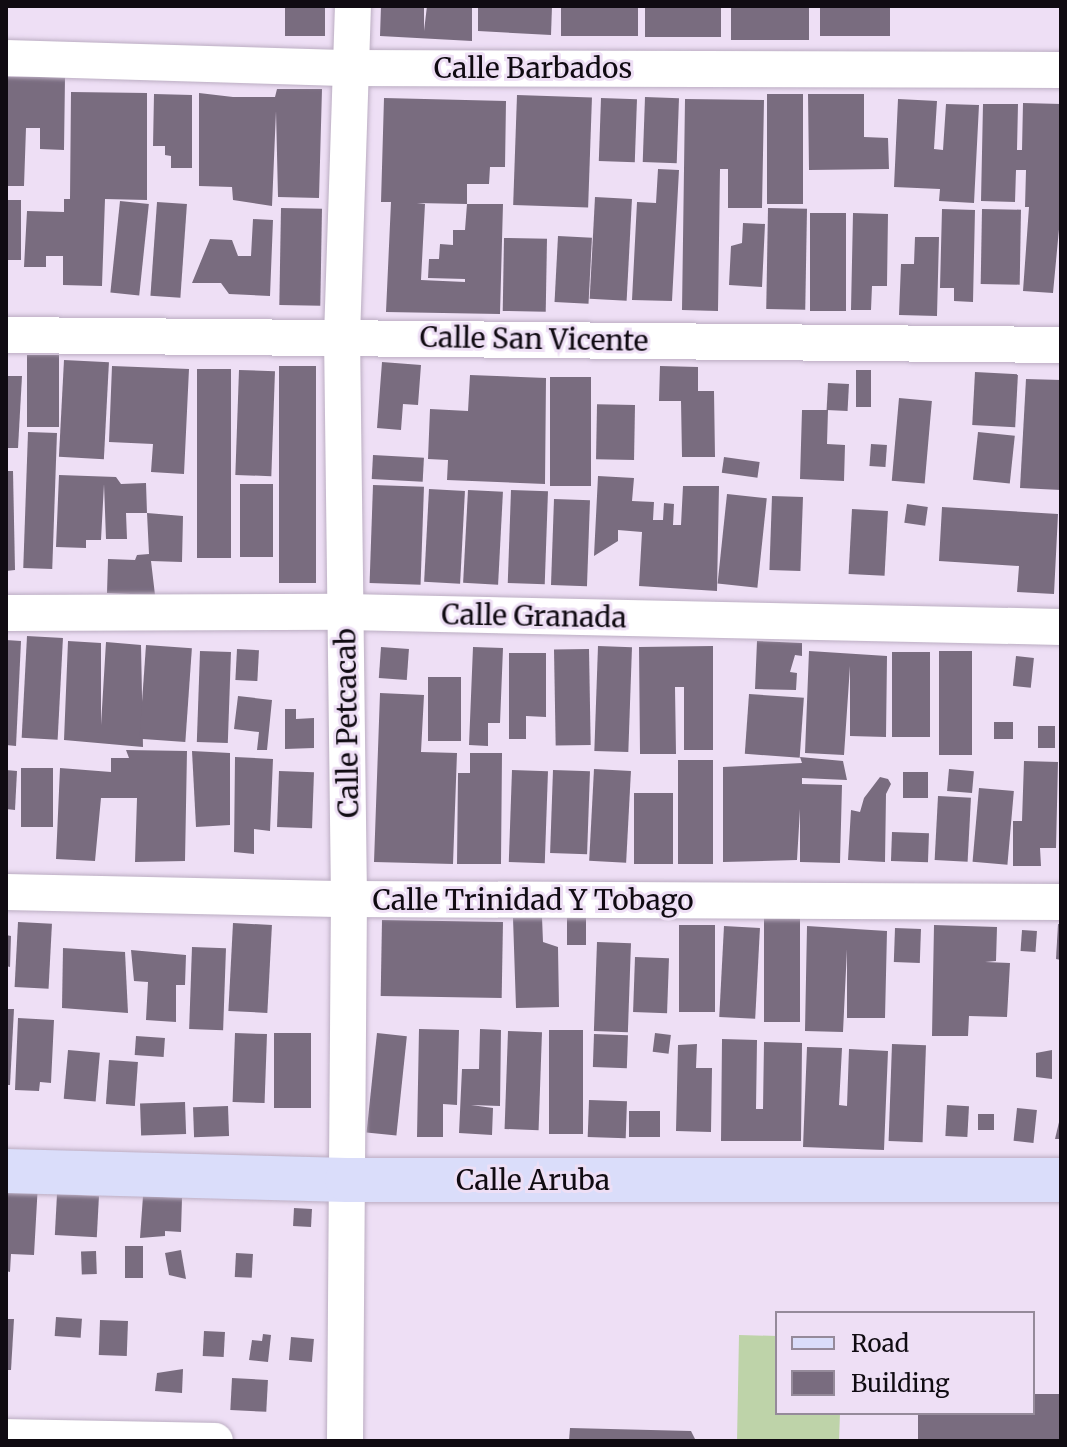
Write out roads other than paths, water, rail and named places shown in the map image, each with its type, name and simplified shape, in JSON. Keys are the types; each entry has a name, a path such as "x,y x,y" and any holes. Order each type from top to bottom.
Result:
{"street":[{"name":"Calle Petcacab","path":"345,1441 349,899 342,337 353,6"},
{"name":"Calle Barbados","path":"6,58 351,68 1061,70"},
{"name":"Calle San Vicente","path":"6,335 1061,345"},
{"name":"Calle Granada","path":"6,613 346,612 1061,627"},
{"name":"Calle Trinidad Y Tobago","path":"6,892 349,899 1061,902"},
{"name":"Calle Aruba","path":"6,1171 347,1180 1061,1180"},
{"path":"6,1437 215,1441"}]}
